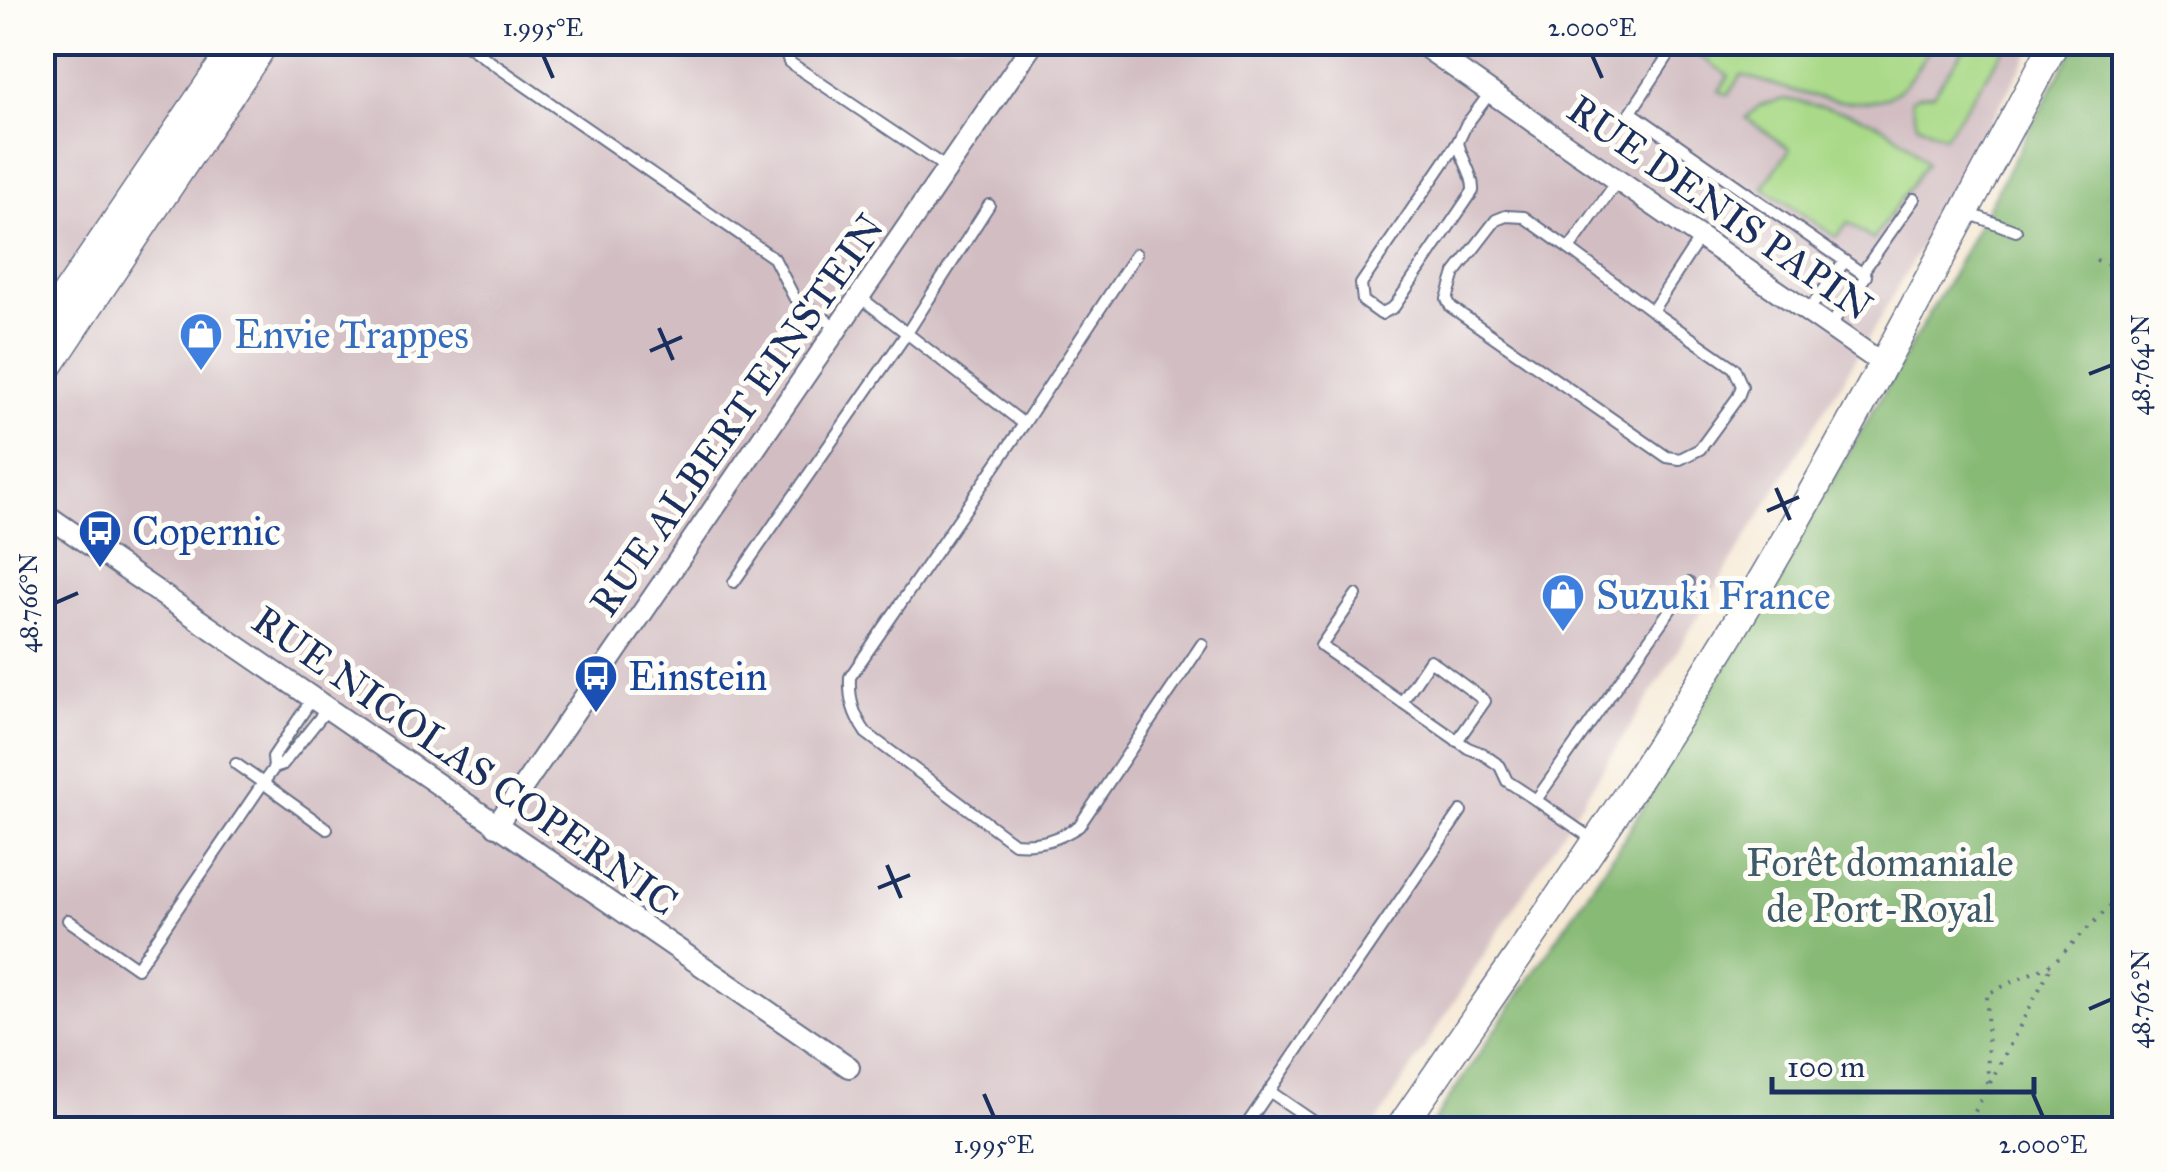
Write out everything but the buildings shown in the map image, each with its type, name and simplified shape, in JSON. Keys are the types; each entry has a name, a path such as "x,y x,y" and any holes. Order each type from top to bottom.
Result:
{"street":[{"path":"42,330 238,42"},
{"path":"42,376 264,42"},
{"name":"RUE ALBERT EINSTEIN","path":"496,826 1034,42"},
{"name":"RUE DENIS PAPIN","path":"1418,42 1883,364"},
{"path":"1399,1130 1596,841 1748,603 1883,364 2055,42"},
{"name":"RUE NICOLAS COPERNIC","path":"42,512 850,1068"}],"lane":[{"path":"462,42 774,258 794,297 839,329"},
{"path":"783,42 789,62 948,170"},
{"path":"1677,42 1630,112 1866,276 1830,326"},
{"path":"1458,142 1461,158 1474,181 1473,190 1394,307 1381,314 1363,301 1361,284 1491,92"},
{"path":"1569,248 1618,180"},
{"path":"1862,273 1914,199"},
{"path":"734,582 989,205"},
{"path":"1964,212 2016,231"},
{"path":"1524,217 1652,311 1734,368 1740,377 1738,398 1700,449 1680,459 1668,457 1451,308 1447,298 1455,273 1496,220 1524,217"},
{"path":"1652,311 1701,236"},
{"path":"1136,254 850,676 849,698 866,733 1014,843 1036,845 1060,838 1079,826 1202,644"},
{"path":"1809,310 1845,262"},
{"path":"860,297 1024,424"},
{"path":"1536,800 1689,583"},
{"path":"1356,595 1321,646 1457,741 1492,760 1507,780 1596,841"},
{"path":"1402,702 1430,660 1485,700 1457,741"},
{"path":"274,768 273,757 319,704"},
{"path":"68,920 136,968 274,768 282,765 319,704"},
{"path":"236,764 328,829"},
{"path":"1243,1130 1461,811"},
{"path":"1269,1091 1326,1130"}],"path":[{"path":"2096,260 2124,270"},
{"path":"1965,1130 2052,963 2124,892"},
{"path":"1988,1087 1986,994 2052,963"}],"shaded area":[{"path":"42,43 2035,43 1879,320 1659,681 1372,1130 43,1129"}],"green space":[{"path":"1968,42 2009,43 1945,137 1917,124 1911,100 1933,94"},
{"path":"1934,43 1895,93 1861,102 1819,98 1741,75 1728,95 1719,91 1729,76 1684,45"},
{"name":"Forêt domaniale de Port-Royal","path":"2076,43 2124,43 2124,1129 1428,1130 1626,836 1950,278"},
{"path":"1785,99 1879,124 1911,146 1926,163 1873,240 1848,223 1836,237 1763,187 1790,149 1746,118 1760,105"}],"place":[{"name":"Envie Trappes","path":"201,372"},
{"name":"Copernic","path":"100,569"},
{"name":"Suzuki France","path":"1563,633"},
{"name":"Einstein","path":"596,714"}]}
